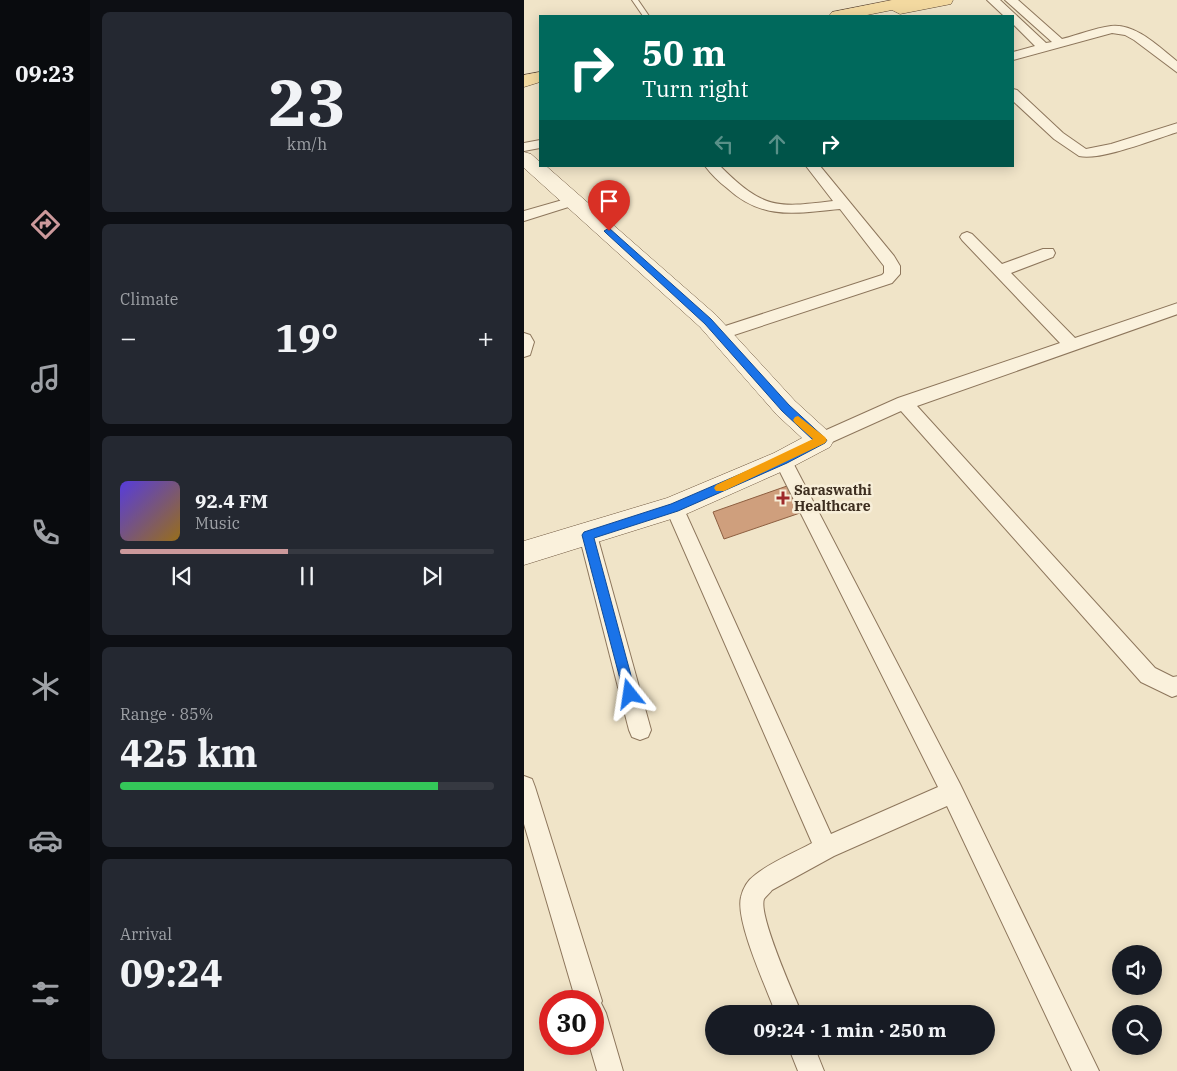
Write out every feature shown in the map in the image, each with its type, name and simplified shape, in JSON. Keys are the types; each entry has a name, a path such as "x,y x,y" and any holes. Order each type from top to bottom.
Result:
{"main road":[{"path":"843,15 917,0"},
{"path":"871,15 945,0"},
{"path":"524,81 539,77"},
{"path":"524,87 539,84"}],"street":[{"path":"993,0 1010,15"},
{"path":"1011,0 1059,42"},
{"path":"1014,18 1030,16"},
{"path":"1014,19 1043,47"},
{"path":"1014,56 1059,42 1119,28 1130,32 1177,69"},
{"path":"1014,95 1070,145 1083,153 1099,151 1177,127"},
{"path":"524,147 539,144"},
{"path":"524,158 708,321 786,408 821,440"},
{"path":"713,167 745,195 762,205 800,208 844,204"},
{"path":"719,334 887,279 892,274 892,266 889,260 814,167"},
{"path":"524,216 574,201"},
{"path":"966,237 1072,345"},
{"path":"1000,271 1048,253"},
{"path":"524,553 588,535 674,507 783,460 883,411 1177,308"},
{"path":"524,340 526,342 524,351"},
{"path":"904,403 1148,675 1172,687 1177,685"},
{"path":"783,460 952,792 1086,1071"},
{"path":"674,507 826,848"},
{"path":"588,535 640,730"},
{"path":"524,787 586,990"},
{"path":"786,1005 760,939 752,910 752,897 764,882 826,848 952,792"},
{"path":"604,1051 610,1071"},
{"path":"805,1055 811,1071"}],"lane":[{"path":"635,0 645,15"}],"building":[{"path":"787,486 800,513 724,539 713,512"}],"slow traffic":[{"path":"720,488 783,460 821,440 798,420"}],"place":[{"name":"Saraswathi Healthcare","path":"783,498"}],"route":[{"path":"609,231 708,321 786,408 821,440 783,460 674,507 588,535 630,694"}]}
